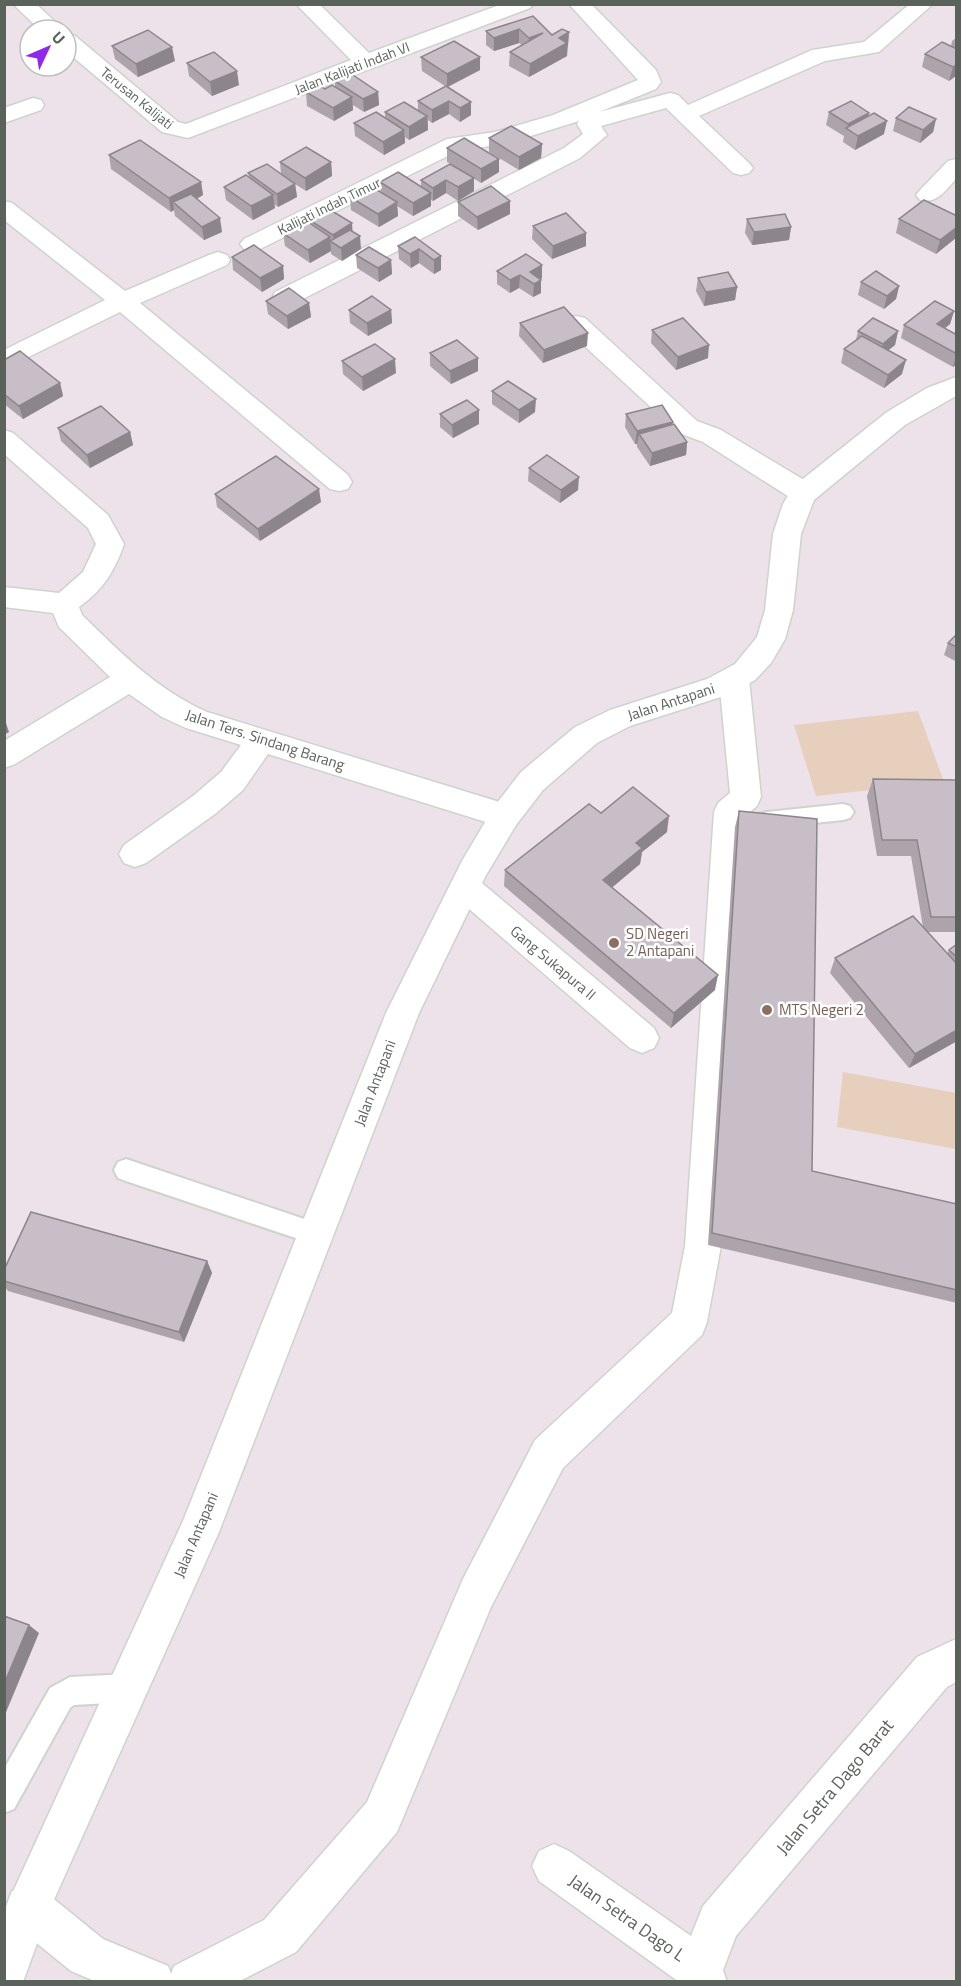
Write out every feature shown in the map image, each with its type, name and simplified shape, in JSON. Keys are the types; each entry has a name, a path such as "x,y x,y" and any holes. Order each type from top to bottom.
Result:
{"street":[{"path":"23,4 40,18"},
{"path":"306,4 364,62"},
{"name":"Jalan Kalijati Indah VI","path":"182,131 195,129 364,62 523,4"},
{"path":"579,4 648,75 647,84 677,107 741,168"},
{"path":"284,298 572,153 597,135 588,124 592,121 677,107 820,55 871,47 923,4"},
{"name":"Terusan Kalijati","path":"78,50 170,128 182,131"},
{"name":"Kalijati Indah Timur","path":"252,244 455,144 497,139 561,120 647,84"},
{"path":"4,116 33,105"},
{"path":"928,195 957,166"},
{"path":"4,208 122,301 339,482"},
{"path":"4,361 122,301 218,260"},
{"path":"576,324 688,427 712,436 804,493"},
{"name":"Jalan Antapani","path":"4,1974 16,1928 199,1532 403,1013 465,887 505,816 532,781 586,735 620,718 717,687 745,672 761,655 771,639 778,610 787,534 797,504 804,493 901,416 930,398 957,386"},
{"path":"4,439 98,522 110,543 104,563 88,586 64,604 4,597"},
{"name":"Jalan Ters. Sindang Barang","path":"64,604 69,621 130,679 172,709 197,720 505,816"},
{"path":"4,756 130,679"},
{"path":"190,1982 280,1936 382,1817 477,1593 549,1454 689,1322 703,1246 729,812 746,797 734,679"},
{"path":"135,854 204,805 232,781 261,740"},
{"name":"Gang Sukapura II","path":"465,887 642,1038"},
{"name":"Jalan Setra Dago Barat","path":"719,1922 932,1672 957,1660"},
{"name":"Jalan Setra Dago L","path":"554,1866 703,1976 719,1922"},
{"path":"16,1928 87,1954 152,1982"}],"lane":[{"path":"746,797 748,810 765,820 843,812"},
{"path":"126,1170 316,1234"},
{"path":"4,1799 60,1698 70,1691 128,1688"}],"shaded area":[{"path":"918,711 944,782 816,796 794,725"},
{"path":"843,1072 956,1093 956,1149 837,1127"}],"building":[{"path":"533,16 552,35 562,29 569,32 559,38 567,43 530,64 510,52 543,33 529,38 519,29 494,38 486,31"},
{"path":"148,30 172,47 136,64 112,46"},
{"path":"454,41 480,57 447,74 421,57"},
{"path":"942,42 957,49 957,64 953,67 925,54"},
{"path":"214,52 237,71 210,82 187,63"},
{"path":"350,73 378,92 363,99 335,81"},
{"path":"318,85 325,89 332,85 352,97 333,108 306,92"},
{"path":"446,86 471,102 460,108 449,101 432,110 418,101"},
{"path":"851,101 869,113 848,124 829,112"},
{"path":"404,102 427,116 409,127 385,112"},
{"path":"909,107 936,119 923,130 896,118"},
{"path":"376,112 404,130 383,142 354,123"},
{"path":"874,113 887,121 858,136 846,128"},
{"path":"511,126 542,144 519,157 489,138"},
{"path":"464,138 499,159 481,169 447,148"},
{"path":"140,140 201,182 169,198 109,155"},
{"path":"306,147 331,162 305,178 280,162"},
{"path":"267,164 295,184 277,194 248,173"},
{"path":"450,164 474,178 458,187 446,180 433,188 421,180"},
{"path":"398,172 431,193 413,203 380,182"},
{"path":"246,175 273,195 251,206 224,187"},
{"path":"369,185 397,202 378,214 350,197"},
{"path":"491,186 510,201 477,217 458,202"},
{"path":"191,194 220,218 202,227 173,202"},
{"path":"924,200 957,216 957,227 940,240 899,219"},
{"path":"327,208 352,223 333,235 308,219"},
{"path":"566,213 586,233 553,246 533,226"},
{"path":"785,214 791,227 754,232 747,219"},
{"path":"305,220 330,237 308,250 283,233"},
{"path":"350,230 360,236 341,248 330,241"},
{"path":"415,237 441,256 434,260 419,249 410,254 398,246"},
{"path":"254,245 283,266 260,278 232,257"},
{"path":"369,247 391,260 378,268 356,255"},
{"path":"526,254 542,265 530,272 541,280 534,284 520,275 510,280 497,271"},
{"path":"876,271 899,286 887,296 861,282"},
{"path":"728,272 737,287 706,292 698,278"},
{"path":"289,288 309,303 287,316 266,301"},
{"path":"372,296 391,310 367,323 349,310"},
{"path":"935,301 954,311 937,324 957,335 957,354 904,325"},
{"path":"564,307 588,333 544,350 520,323"},
{"path":"683,318 709,345 678,357 652,330"},
{"path":"873,318 898,331 883,344 858,331"},
{"path":"862,336 906,360 888,375 844,349"},
{"path":"457,340 478,358 450,371 430,353"},
{"path":"375,344 395,359 362,377 342,361"},
{"path":"20,351 60,383 19,406 4,394 4,360"},
{"path":"508,381 536,399 519,410 492,391"},
{"path":"467,400 479,410 452,425 440,414"},
{"path":"662,405 673,422 637,431 626,414"},
{"path":"101,406 130,432 87,455 58,428"},
{"path":"674,424 687,442 652,453 639,434"},
{"path":"547,455 579,477 561,490 529,468"},
{"path":"276,456 319,489 258,529 215,494"},
{"path":"957,634 957,647 948,643"},
{"path":"873,779 957,780 957,917 931,917 917,840 882,840"},
{"name":"SD Negeri 2 Antapani","path":"633,787 669,816 636,843 642,848 603,880 718,975 674,1013 505,870 589,804 601,813"},
{"name":"MTS Negeri 2","path":"739,811 817,819 812,1171 957,1204 957,1290 712,1233"},
{"path":"913,916 957,964 957,1030 915,1054 835,958"},
{"path":"957,944 957,957 949,950"},
{"path":"31,1212 207,1261 179,1332 4,1281 4,1270"},
{"path":"4,1616 29,1625 4,1684"}],"place":[{"name":"SD Negeri 2 Antapani","path":"614,943"},
{"name":"MTS Negeri 2","path":"767,1010"}]}
